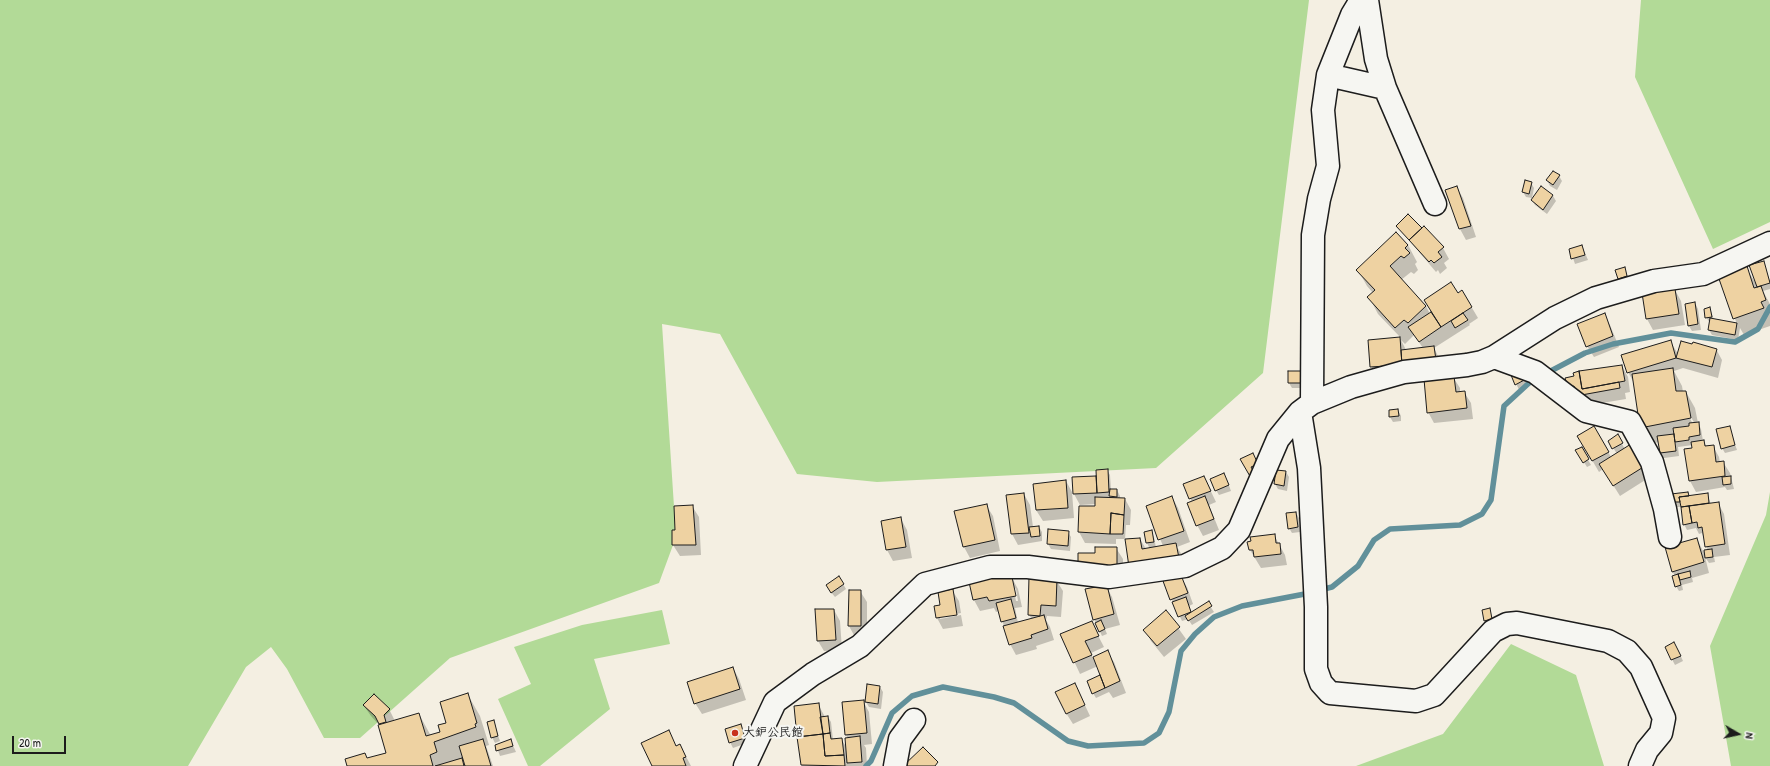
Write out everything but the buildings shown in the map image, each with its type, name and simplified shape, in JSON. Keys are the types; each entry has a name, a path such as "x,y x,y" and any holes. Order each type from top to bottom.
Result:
{"street":[{"path":"1360,0 1352,15 1328,75 1322,110 1328,166 1319,199 1313,235 1306,408 1316,607 1316,669 1320,684 1330,693 1416,701 1434,695 1493,631 1507,624 1517,623 1608,641 1627,651 1641,667 1664,718 1661,733 1647,750 1640,766"},
{"path":"1367,0 1376,59 1385,88 1435,204"},
{"path":"1328,75 1385,88"},
{"path":"745,766 775,702 813,674 860,646 925,584 990,567 1028,567 1109,577 1185,566 1222,548 1239,530 1278,439 1306,408 1351,387 1404,372 1467,365 1494,357 1555,318 1596,298 1654,281 1703,274 1770,243"},
{"path":"1494,357 1541,378 1586,411 1630,422 1652,462 1666,509 1670,537"},
{"path":"895,766 900,739 914,720"}],"green space":[{"path":"0,0 1309,0 1263,373 1156,468 877,482 797,474 720,334 662,324 676,537 659,583 450,658 360,738 324,738 287,669 271,647 246,667 188,766 0,766"},
{"path":"1641,0 1770,0 1770,222 1713,249 1635,77"},
{"path":"1770,492 1770,766 1731,766 1710,646 1766,515"},
{"path":"662,610 670,644 594,659 610,709 540,766 528,766 498,699 531,684 514,647 582,625"},
{"path":"1511,644 1576,675 1604,766 1356,766 1443,734"}],"waterway":[{"path":"1545,374 1585,353 1613,344 1671,333 1735,342 1758,329 1770,307"},
{"path":"1320,590 1332,587 1358,566 1374,540 1390,529 1460,525 1482,514 1491,500 1504,406 1529,383 1536,380"},
{"path":"866,766 871,761 892,713 912,696 943,687 994,697 1014,703 1068,741 1088,746 1144,743 1159,733 1169,712 1181,651 1195,634 1214,617 1242,606 1310,593"}],"place":[{"name":"大鈩公民館","path":"735,733"}]}
